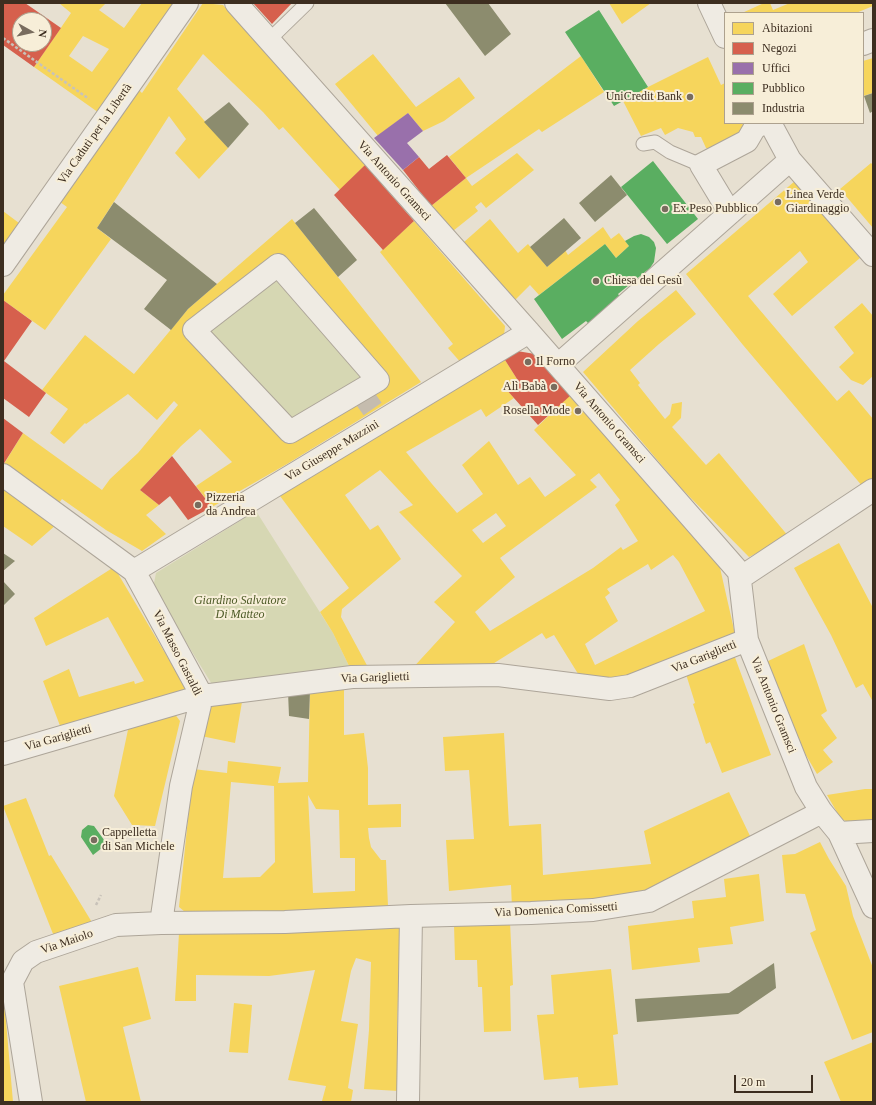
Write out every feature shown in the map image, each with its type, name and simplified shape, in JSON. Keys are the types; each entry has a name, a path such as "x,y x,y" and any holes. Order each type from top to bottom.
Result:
{"street":[{"name":"Via Caduti per la Libertà","path":"3,265 101,108 187,3"},
{"name":"Via Antonio Gramsci","path":"236,3 529,332 739,572 747,640 806,787 839,833 873,907"},
{"path":"709,3 724,35"},
{"path":"730,213 701,166 746,142 754,129 771,126 790,160 873,256"},
{"path":"558,365 790,160"},
{"path":"278,265 378,380 290,432 194,330 278,265"},
{"name":"Via Giuseppe Mazzini","path":"134,571 529,332"},
{"name":"Via Masso Gastaldi","path":"3,475 134,571 202,696 181,786 161,923"},
{"path":"740,578 873,490"},
{"name":"Via Gariglietti","path":"3,754 202,696 359,677 498,675 610,689 630,686 747,640"},
{"name":"Via Domenica Comissetti","path":"161,923 285,922 593,910 650,902 822,811"},
{"path":"839,833 873,831"},
{"path":"408,1102 411,916"},
{"name":"Via Maiolo","path":"31,1102 12,982 23,961 36,952 116,925 161,923"}],"lane":[{"path":"269,40 307,3"},
{"path":"643,144 655,142 670,152 701,166"}],"path":[{"path":"3,38 101,108"}],"green space":[{"path":"279,272 370,378 292,425 203,331"},
{"name":"Giardino Salvatore Di Matteo","path":"256,511 333,633 350,668 213,686 153,588 156,573"}],"building: Abitazioni":[{"path":"59,3 106,3 99,10 124,28 142,3 179,3 102,115 34,67 44,52 52,52 52,41 71,13","holes":["83,36 109,49 92,72 69,56"]},
{"path":"203,3 223,5 365,165 340,190 283,127 279,130 263,112 203,54 177,89 228,148 199,179 175,153 186,139 169,116 97,228 111,239 45,330 3,300 3,295 67,207 60,202 139,90 142,93"},
{"path":"609,3 651,3 622,24"},
{"path":"764,3 770,3 773,10 790,3 873,3 873,6 858,12 744,12"},
{"path":"373,54 416,107 459,77 475,98 444,121 423,131 408,113 378,136 335,84"},
{"path":"581,56 604,92 542,132 539,129 466,178 449,157"},
{"path":"708,57 721,85 724,84 724,124 742,124 745,129 714,150 706,148 701,137 695,137 693,132 678,128 665,135 661,128 641,136 623,101"},
{"path":"873,58 873,93 864,96 864,61"},
{"path":"517,153 534,170 486,208 481,202 475,207 478,211 453,231 431,206 466,178 472,186"},
{"path":"871,163 873,165 873,228 840,189"},
{"path":"795,181 860,258 792,316 773,294 808,262 800,251 748,296 837,401 849,390 873,419 873,479 863,487 743,345 686,274"},
{"path":"3,211 19,223 3,245"},
{"path":"292,219 421,382 287,464 212,507 196,486 232,462 200,429 181,446 140,490 159,505 146,515 166,534 142,551 106,530 62,499 59,503 4,464 23,433 102,490 110,479 138,453 178,405 174,401 157,420 128,394 86,424 85,423 64,444 50,433 68,409 42,390 85,335 134,374 188,309","holes":["279,272 370,378 292,425 203,331"]},
{"path":"490,219 518,253 528,244 547,267 565,250 568,255 603,227 611,239 619,233 629,246 616,258 605,244 539,295 530,285 515,300 464,242"},
{"path":"414,221 505,326 504,336 462,364 448,348 453,344 380,252"},
{"path":"676,290 696,314 630,370 640,383 638,385 665,419 670,414 672,404 682,402 681,418 672,427 706,465 719,453 789,537 749,557 681,488 583,372 638,321"},
{"path":"862,303 873,316 873,376 863,385 851,380 839,367 854,353 834,327"},
{"path":"505,360 517,379 505,388 514,398 486,417 481,409 406,452 457,513 483,494 462,465 489,441 518,485 530,477 545,497 576,475 534,430 572,393 718,559 735,634 628,683 580,677 554,635 546,639 542,633 491,665 409,672 455,622 434,602 462,576 399,512 413,505 380,470 345,495 370,530 378,525 401,559 342,609 341,617 370,671 350,668 333,633 320,612 349,588 280,496 423,408","holes":["599,473 620,500 615,505 638,541 623,550 621,547 593,568 490,631 475,612 515,577 500,558 597,487 590,480","496,513 506,526 483,543 472,530","673,555 679,562 705,611 595,665 585,644 618,621 605,597 610,593 607,589 648,564 651,570"]},
{"path":"3,480 57,524 32,546 3,526"},
{"path":"839,543 873,608 873,702 863,684 856,688 831,635 794,568"},
{"path":"114,567 190,695 62,731 43,681 69,669 79,697 134,681 135,684 144,681 108,617 46,646 34,618"},
{"path":"804,644 827,711 821,715 837,738 823,750 833,762 817,774 793,733 766,662"},
{"path":"733,652 771,755 722,773 710,742 706,744 693,704 695,703 685,671"},
{"path":"344,687 344,735 364,733 368,768 368,805 401,804 401,827 368,828 371,847 381,860 386,860 388,906 191,917 179,907 193,769 227,773 228,761 281,767 278,783 308,782 310,691","holes":["231,782 274,786 275,862 260,877 223,878","308,795 316,809 339,810 340,858 355,858 355,891 313,893"]},
{"path":"243,696 235,743 201,736 208,699"},
{"path":"174,713 180,721 155,826 132,825 114,796 129,725"},
{"path":"504,733 509,826 541,824 543,875 651,864 644,831 729,792 751,838 655,885 654,895 512,908 511,885 449,891 446,840 474,839 469,770 445,771 443,737"},
{"path":"873,789 873,822 851,823 841,819 827,795"},
{"path":"26,798 49,856 51,855 93,924 55,939 3,806"},
{"path":"820,842 846,886 853,916 873,968 873,1032 852,1040 810,933 816,930 805,894 786,893 782,855 795,854"},
{"path":"759,874 764,921 730,927 733,944 698,948 700,962 632,970 628,926 694,918 692,901 726,897 724,879"},
{"path":"510,922 513,985 510,986 511,1031 484,1032 482,987 478,987 477,960 455,960 454,924"},
{"path":"310,927 400,928 397,1031 399,1091 364,1089 369,1030 371,962 356,958 351,971 341,1021 358,1024 348,1088 353,1090 351,1102 322,1101 326,1086 288,1080 315,970 269,976 196,975 196,1001 175,1001 179,933 269,933"},
{"path":"138,967 151,1019 123,1027 141,1102 86,1102 59,986"},
{"path":"611,969 618,1034 613,1035 618,1085 579,1088 578,1077 544,1080 537,1015 554,1014 551,975"},
{"path":"4,998 13,1102 3,1102"},
{"path":"234,1003 252,1005 248,1053 229,1052"},
{"path":"873,1042 873,1102 841,1102 824,1062"}],"building: Negozi":[{"path":"3,3 25,3 38,12 12,12 12,51 3,45"},
{"path":"253,3 292,3 272,24"},
{"path":"52,22 61,28 52,41"},
{"path":"13,52 44,52 34,67"},
{"path":"447,155 466,178 431,206 403,170 419,157 429,169"},
{"path":"365,165 414,221 383,250 334,195"},
{"path":"3,300 32,321 4,361 46,393 29,417 3,398"},
{"path":"517,351 535,354 571,395 538,425 505,388 517,379 505,360"},
{"path":"3,418 23,433 3,465"},
{"path":"172,456 212,507 188,520 170,496 159,505 140,490"}],"building: Uffici":[{"path":"408,113 423,131 407,143 419,157 403,170 374,138"}],"building: Pubblico":[{"path":"599,10 648,87 614,106 565,32"},
{"name":"Ex Peso Pubblico","path":"653,161 698,219 667,244 621,187"},
{"name":"Chiesa del Gesù","path":"641,234 649,237 654,242 656,248 654,262 650,268 618,294 621,298 589,324 586,321 562,339 534,299 605,244 616,258 629,246 625,241"},
{"name":"Cappelletta di San Michele","path":"88,825 94,826 107,844 93,855 81,837 82,830"}],"building: Industria":[{"path":"445,3 488,3 511,34 485,56"},
{"path":"873,93 873,111 870,113 864,96"},
{"path":"229,102 249,124 228,148 204,122"},
{"path":"611,175 627,195 595,222 579,203"},
{"path":"114,202 217,284 188,309 171,330 144,309 167,280 97,228"},
{"path":"314,208 357,260 338,277 295,223"},
{"path":"564,218 581,238 547,267 530,247"},
{"path":"3,553 15,561 3,571"},
{"path":"3,581 15,594 3,606"},
{"path":"310,691 309,719 289,716 288,692"},
{"path":"774,963 776,988 738,1014 637,1022 635,999 729,993"}],"tunnel":[{"path":"360,391 381,421"}],"place":[{"name":"UniCredit Bank","path":"690,97"},
{"name":"Linea Verde Giardinaggio","path":"778,202"},
{"name":"Ex Peso Pubblico","path":"665,209"},
{"name":"Chiesa del Gesù","path":"596,281"},
{"name":"Il Forno","path":"528,362"},
{"name":"Alì Babà","path":"554,387"},
{"name":"Rosella Mode","path":"578,411"},
{"name":"Pizzeria da Andrea","path":"198,505"},
{"name":"Cappelletta di San Michele","path":"94,840"}]}
